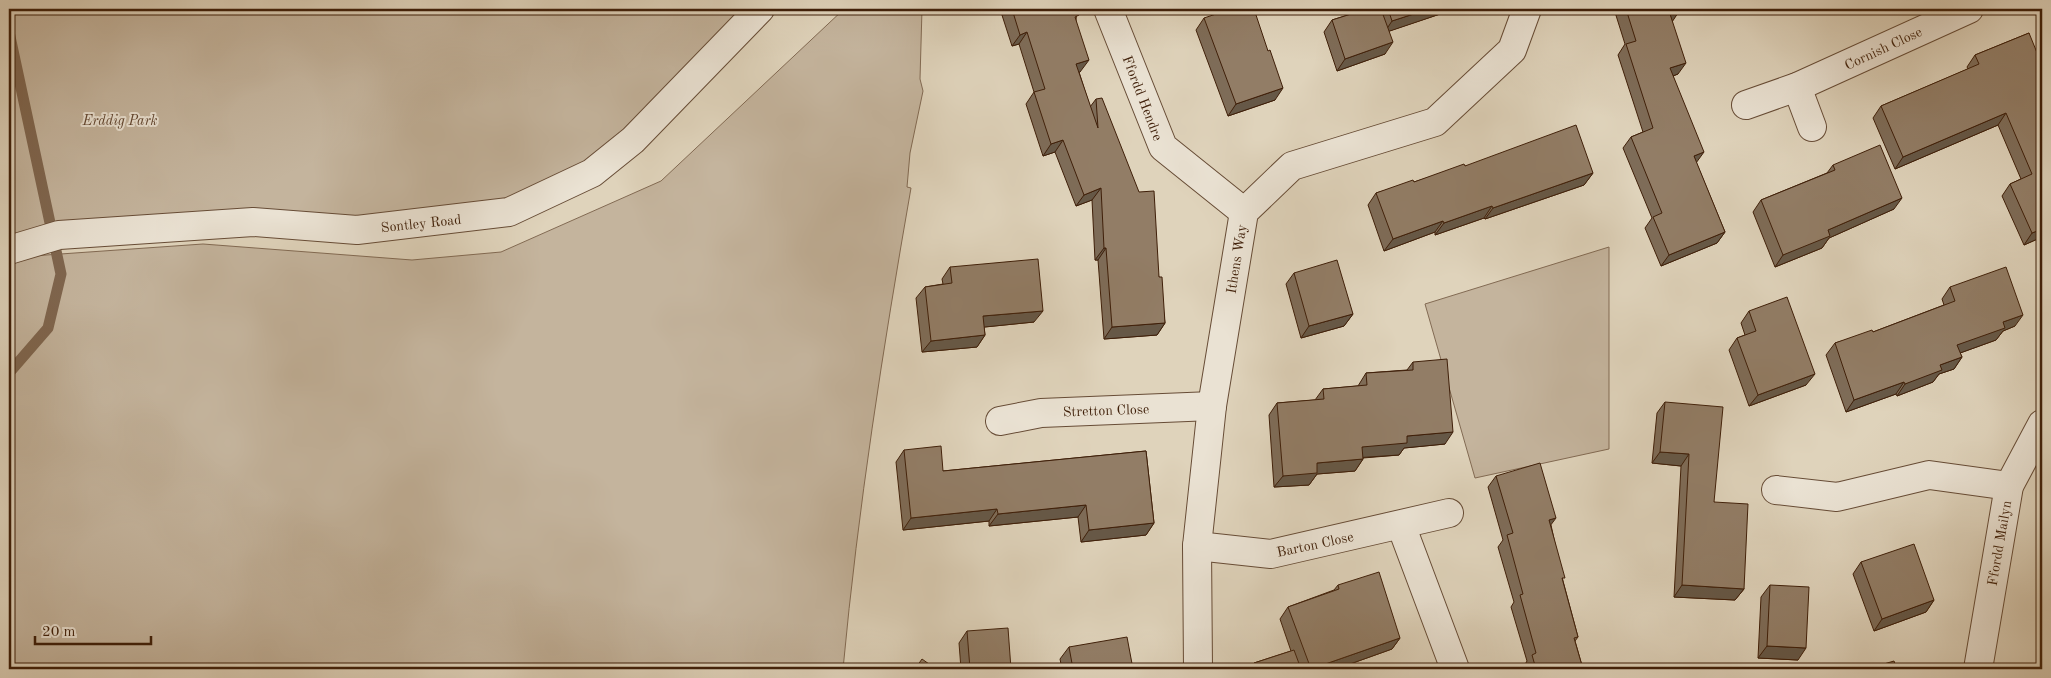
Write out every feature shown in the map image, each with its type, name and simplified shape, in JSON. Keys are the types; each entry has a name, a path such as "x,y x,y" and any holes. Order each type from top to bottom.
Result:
{"street":[{"name":"Sontley Road","path":"9,250 48,238 253,222 357,230 509,212 592,173 634,140 760,9"},
{"name":"Ffordd Hendre","path":"1108,9 1163,147 1244,212"},
{"name":"Ithens Way","path":"1198,669 1198,546 1212,406 1244,212 1292,166 1435,122 1512,50 1527,9"},
{"name":"Cornish Close","path":"1746,105 1797,87 1969,9"},
{"path":"1797,87 1812,127"},
{"name":"Stretton Close","path":"1000,421 1041,413 1212,406"},
{"name":"Ffordd Mailyn","path":"1978,669 2008,486 2042,424"},
{"path":"1776,490 1838,497 1929,475 2008,486"},
{"name":"Barton Close","path":"1198,546 1271,554 1449,514"},
{"path":"1401,525 1455,669"}],"green space":[{"name":"Erddig Park","path":"9,9 760,9 633,140 509,212 253,222 9,250"},
{"path":"844,9 922,9 920,79 923,91 910,153 907,187 911,188 872,428 856,548 843,669 9,669 9,264 32,256 203,244 412,260 501,252 661,181"},
{"path":"1609,247 1609,449 1475,478 1425,304"}],"building":[{"path":"1012,9 1077,9 1079,15 1075,17 1089,60 1076,64 1098,128 1096,99 1102,98 1139,192 1154,191 1159,277 1162,277 1165,323 1112,327 1106,248 1104,248 1101,188 1084,195 1063,140 1051,144 1034,92 1045,89 1027,32 1020,35"},
{"path":"1231,9 1254,9 1283,88 1236,104 1204,18"},
{"path":"1367,9 1381,9 1393,42 1345,59 1332,20"},
{"path":"1388,9 1429,9 1392,21"},
{"path":"1626,9 1680,10 1670,14 1686,63 1670,68 1704,152 1694,156 1725,232 1669,255 1653,217 1662,213 1631,137 1653,128 1626,44 1636,41"},
{"path":"2029,33 2042,65 2042,229 2032,233 2010,184 2032,174 2006,113 1903,157 1881,106 1979,64 1975,55"},
{"path":"1576,125 1593,173 1493,208 1492,206 1444,223 1443,221 1393,239 1376,193 1464,164 1465,166"},
{"path":"1880,145 1902,198 1828,230 1830,236 1783,255 1761,200 1835,170 1833,165"},
{"path":"1038,259 1043,311 983,316 985,335 931,341 925,287 952,283 950,267"},
{"path":"1337,260 1353,314 1309,326 1294,273"},
{"path":"2006,267 2023,315 2003,322 2005,328 1957,345 1962,357 1940,365 1942,370 1854,400 1835,343 1872,330 1873,332 1955,301 1950,287"},
{"path":"1787,297 1815,374 1758,395 1737,338 1756,331 1749,311"},
{"path":"1447,359 1453,432 1407,436 1407,443 1362,447 1363,459 1317,463 1317,473 1283,476 1277,403 1324,399 1323,389 1367,385 1366,373 1413,370 1413,362"},
{"path":"1665,402 1723,407 1714,502 1748,504 1744,589 1682,585 1689,454 1660,452"},
{"path":"941,446 943,471 1146,451 1154,523 1089,530 1086,505 998,514 997,509 911,518 904,450"},
{"path":"1540,463 1556,518 1549,520 1565,578 1562,578 1578,637 1574,638 1583,669 1536,669 1532,655 1536,653 1520,595 1523,594 1507,535 1513,533 1496,476"},
{"path":"1914,544 1934,600 1882,619 1861,562"},
{"path":"1379,572 1400,638 1311,669 1288,607 1339,589 1338,585"},
{"path":"1770,585 1809,587 1806,648 1767,646"},
{"path":"1008,628 1011,669 970,669 967,631"},
{"path":"1127,637 1133,669 1073,669 1069,647"},
{"path":"1294,650 1301,669 1257,669 1254,663"},
{"path":"922,659 936,669 915,669"},
{"path":"1894,661 1897,669 1867,669"}],"waterway":[{"path":"9,32 61,274 48,328 9,373"}]}
